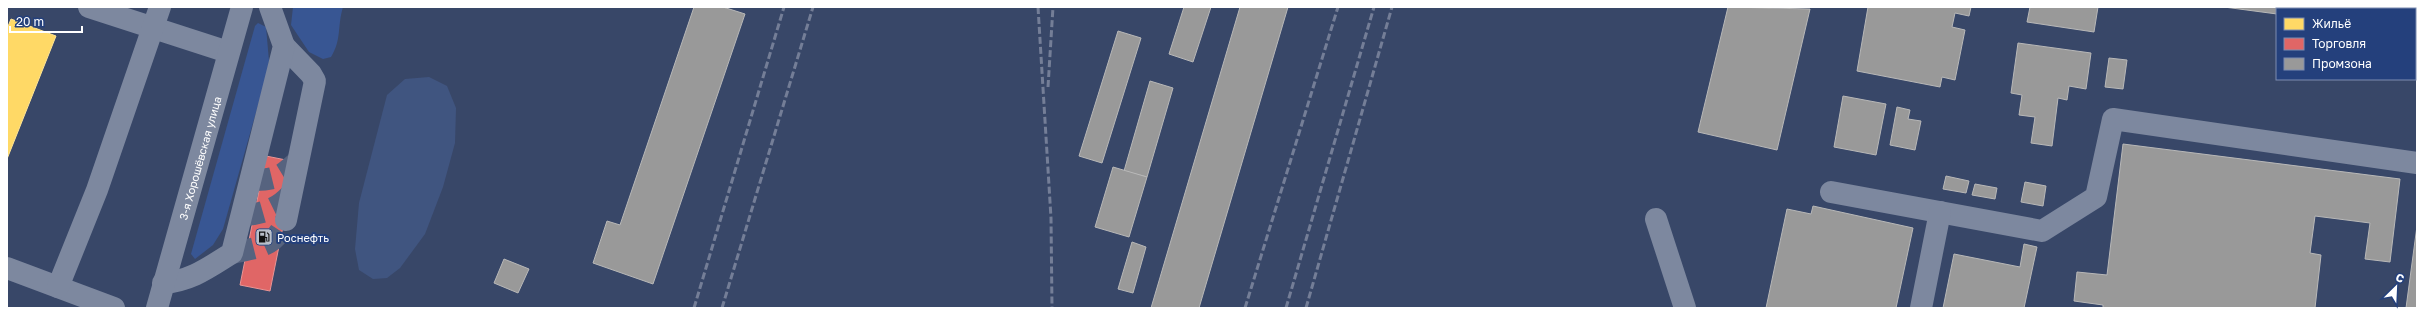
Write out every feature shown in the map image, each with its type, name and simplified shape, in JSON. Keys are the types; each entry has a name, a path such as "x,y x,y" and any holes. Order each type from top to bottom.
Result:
{"street":[{"path":"89,7 228,52"},
{"path":"58,287 97,190 160,7"},
{"name":"3-я Хорошёвская улица","path":"157,308 162,284 242,7"},
{"path":"270,7 284,46 311,74 315,81 286,220"},
{"path":"162,284 180,282 196,276 232,253 284,46"},
{"path":"1831,192 2042,231 2096,197 2113,119 2417,163"},
{"path":"1921,308 1940,212"},
{"path":"1656,219 1685,308"},
{"path":"7,268 114,308"}],"shaded area":[{"path":"293,7 343,7 337,44 331,57 323,59 309,52 291,25"},
{"path":"258,23 266,27 269,61 266,77 223,229 213,245 195,259 191,254 255,26"},
{"path":"429,77 447,86 456,108 455,143 443,187 425,234 400,268 387,278 373,279 359,270 355,249 359,203 387,95 405,79"}],"building: Жильё":[{"path":"11,19 56,36 7,159 7,29"}],"building: Торговля":[{"path":"266,156 296,162 270,291 240,285"}],"building: Промзона":[{"path":"694,7 723,7 745,14 653,284 593,263 607,221 620,225"},
{"path":"1184,7 1211,7 1193,62 1169,54"},
{"path":"1240,7 1288,7 1199,308 1151,308"},
{"path":"1728,7 1810,9 1777,150 1698,132"},
{"path":"1868,7 1971,7 1969,16 1955,13 1952,27 1965,30 1955,80 1942,77 1940,87 1857,71"},
{"path":"2030,7 2098,7 2094,32 2027,22"},
{"path":"2224,7 2331,7 2276,8 2276,14"},
{"path":"2417,7 2417,75 2416,8 2386,8"},
{"path":"1118,31 1141,38 1102,163 1079,156"},
{"path":"2018,43 2091,53 2086,89 2069,86 2067,100 2058,98 2052,146 2031,143 2035,117 2019,115 2022,95 2011,93"},
{"path":"2109,58 2127,60 2123,89 2105,87"},
{"path":"1150,81 1173,88 1147,177 1124,171"},
{"path":"1843,96 1886,104 1876,155 1834,147"},
{"path":"1897,107 1910,110 1908,119 1921,121 1915,150 1890,145"},
{"path":"2123,144 2400,179 2390,262 2365,259 2370,223 2315,216 2310,253 2321,255 2315,308 2103,308 2103,305 2074,301 2077,272 2107,275"},
{"path":"1113,167 1147,177 1129,237 1095,227"},
{"path":"1946,176 1969,181 1966,193 1943,189"},
{"path":"2025,182 2046,186 2043,206 2021,202"},
{"path":"1975,184 1997,188 1995,199 1972,195"},
{"path":"1813,206 1913,228 1896,308 1766,308 1787,209 1811,214"},
{"path":"2417,226 2417,308 2406,308"},
{"path":"1132,242 1146,247 1133,293 1118,289"},
{"path":"2024,244 2037,247 2024,308 1943,308 1954,254 2020,267"},
{"path":"504,259 529,269 518,293 494,283"}],"tunnel":[{"path":"250,180 266,179 278,176 299,160"},
{"path":"241,216 257,214 270,210 292,193"},
{"path":"232,253 265,245 277,236 286,220"}],"railway":[{"path":"694,308 784,7"},
{"path":"722,308 813,7"},
{"path":"1038,7 1051,218 1052,308"},
{"path":"1048,87 1053,7"},
{"path":"1245,308 1338,7"},
{"path":"1286,308 1374,7"},
{"path":"1306,308 1392,7"}],"place":[{"name":"Роснефть","path":"264,237"}]}
